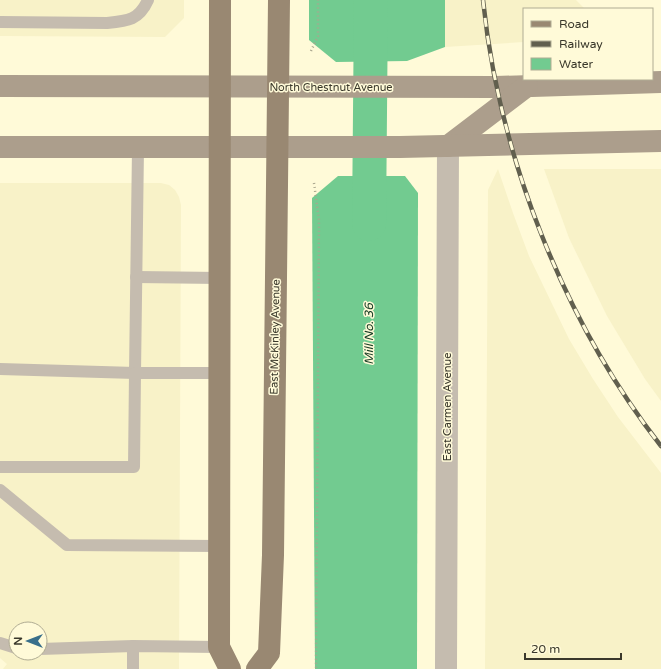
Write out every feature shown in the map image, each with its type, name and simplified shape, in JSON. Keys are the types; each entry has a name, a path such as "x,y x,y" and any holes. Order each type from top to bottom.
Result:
{"main road":[{"path":"220,0 221,147 219,647 230,669"},
{"name":"East McKinley Avenue","path":"257,669 269,653 272,555 279,0"},
{"name":"North Chestnut Avenue","path":"0,86 402,87 527,86 661,82"},
{"path":"448,146 527,86"},
{"path":"0,147 400,147 661,141"}],"street":[{"name":"East Carmen Avenue","path":"446,669 448,146"}],"lane":[{"path":"0,22 124,22 139,15 144,9 148,0"},
{"path":"0,467 134,466 138,148"},
{"path":"136,278 220,278"},
{"path":"0,369 135,373 219,373"},
{"path":"0,490 67,545 219,546"},
{"path":"134,646 134,669"},
{"path":"48,649 134,646 219,647"}],"path":[{"path":"311,51 318,36 318,0"},
{"path":"314,183 319,220 316,669"}],"shaded area":[{"path":"0,0 184,0 184,18 165,37 0,36"},
{"path":"445,0 576,0 584,8 523,8 523,42 445,47"},
{"path":"498,169 529,256 569,339 618,417 661,473 661,669 485,669 488,190"},
{"path":"544,169 661,169 661,401 645,379 607,316 569,238"},
{"path":"0,183 161,183 169,185 175,190 181,205 179,669 3,669 7,664 0,658"}],"water":[{"path":"309,0 445,0 445,47 407,61 336,62 309,40"},
{"path":"338,176 405,176 418,193 417,669 315,669 312,198"}],"waterway":[{"name":"Mill No. 36","path":"369,224 371,0"}],"railway":[{"path":"483,0 491,59 504,118 521,177 542,235 566,292 595,346 626,398 661,446"}]}
